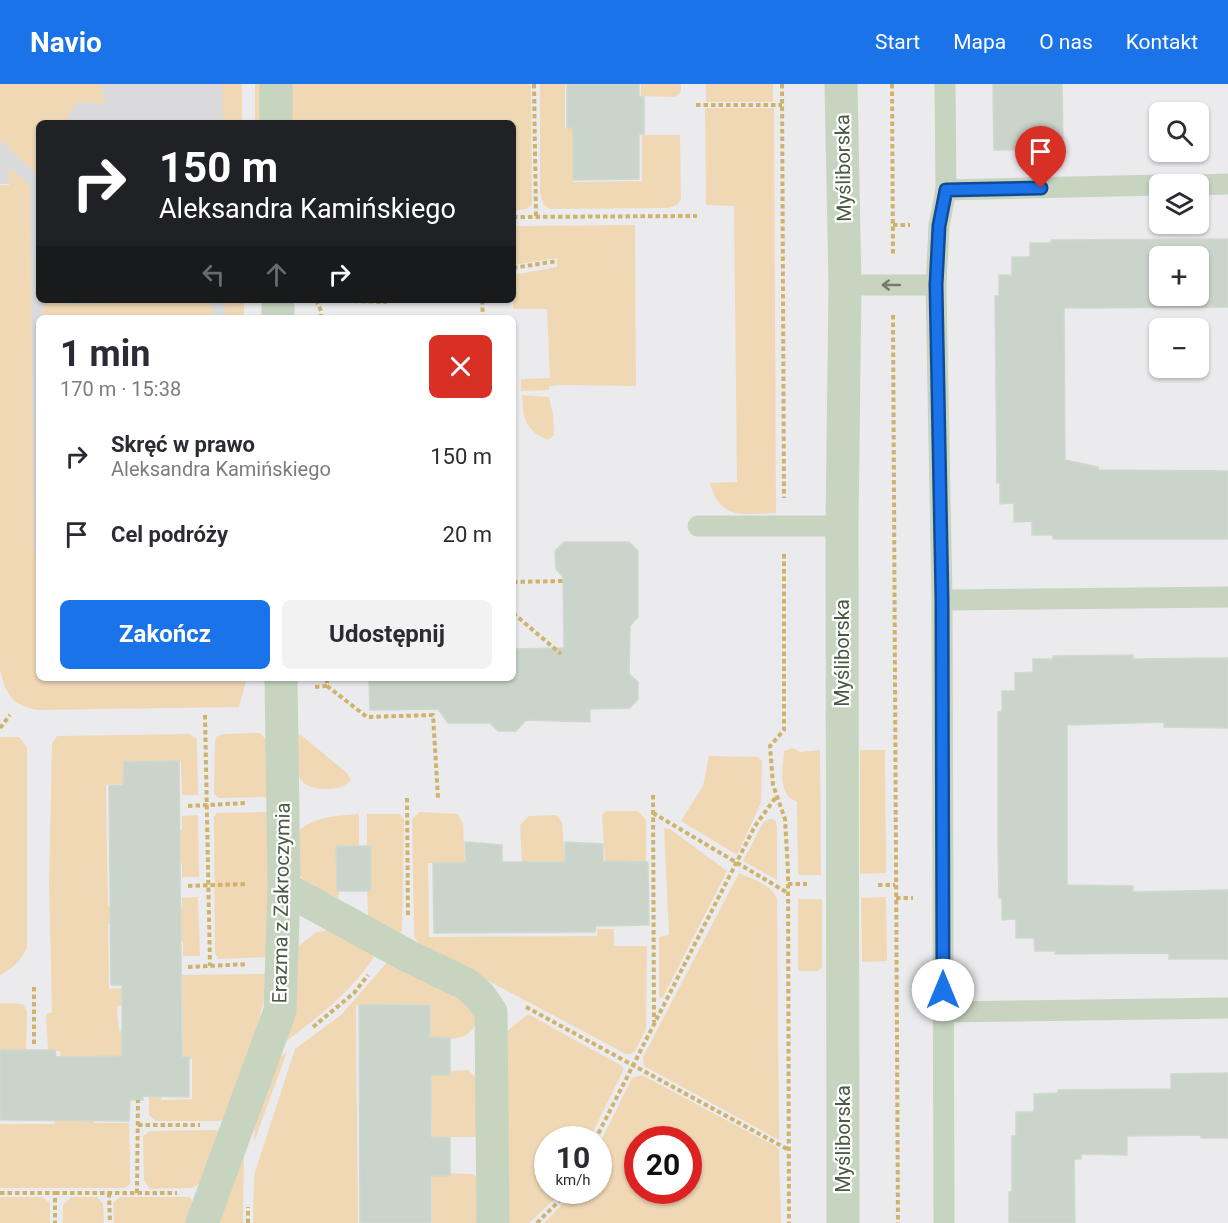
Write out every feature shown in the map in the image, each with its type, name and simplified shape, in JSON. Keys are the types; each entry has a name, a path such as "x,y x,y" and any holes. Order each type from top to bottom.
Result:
{"street":[{"path":"276,84 276,120"},
{"name":"Myśliborska","path":"841,84 845,285 842,526 843,1223"},
{"name":"Erazma z Zakroczymia","path":"202,1223 280,1011 284,888 281,681"},
{"path":"284,888 399,951 466,984 480,996 491,1012 493,1223"}],"lane":[{"path":"944,1223 942,600 936,285 939,226 946,190 945,84"},
{"path":"1209,184 1228,184"},
{"path":"946,190 1149,185"},
{"path":"845,285 936,285"},
{"path":"698,526 842,526"},
{"path":"942,600 1228,597"},
{"path":"943,1012 1228,1008"}],"path":[{"path":"534,84 536,217"},
{"path":"782,84 784,730 770,746 772,785 785,819 788,893 789,1223"},
{"path":"892,84 898,1223"},
{"path":"696,105 782,105"},
{"path":"516,217 697,216"},
{"path":"893,225 903,225"},
{"path":"516,268 557,261"},
{"path":"516,582 563,581"},
{"path":"516,616 561,654"},
{"path":"327,686 367,717 433,716 438,798"},
{"path":"0,728 10,715"},
{"path":"188,967 210,966 205,715"},
{"path":"652,795 654,1023"},
{"path":"602,1126 755,826 777,797"},
{"path":"304,1033 324,1020 399,951 407,798"},
{"path":"188,806 206,804"},
{"path":"652,813 788,893"},
{"path":"188,886 266,884 284,888"},
{"path":"896,898 910,898"},
{"path":"34,985 34,1044"},
{"path":"524,1005 789,1150"},
{"path":"137,1193 138,1100"},
{"path":"138,1125 238,1125"},
{"path":"0,1193 214,1192"},
{"path":"55,1193 55,1223"},
{"path":"109,1193 110,1223"},
{"path":"537,1223 556,1204"}],"shaded area":[{"path":"0,84 239,84 239,120 36,120 36,303 238,303 238,315 36,315 36,586 9,184 0,184"},
{"path":"0,84 99,84 106,104 77,102 67,120 36,120 36,173 0,140"},
{"path":"222,84 242,84 242,120 223,120"},
{"path":"255,84 265,84 266,120 255,120"},
{"path":"291,84 529,84 531,86 532,204 527,209 516,211 516,120 292,120"},
{"path":"540,84 565,84 565,128 573,128 573,182 642,181 642,135 680,135 681,199 677,205 668,208 550,209 544,205 540,194"},
{"path":"641,84 681,84 681,92 675,97 641,96"},
{"path":"706,84 773,84 773,102 706,102"},
{"path":"705,108 774,108 776,513 735,513 720,504 710,483 737,482 734,206 706,205"},
{"path":"9,167 30,186 36,681 246,681 239,707 37,710 16,702 5,686 0,670 0,185 9,185"},
{"path":"635,225 636,386 561,385 549,386 549,390 521,391 521,379 550,378 547,309 513,309 513,303 516,303 516,274 557,267 557,258 516,265 516,226"},
{"path":"43,303 211,303 213,315 43,315"},
{"path":"225,303 244,303 244,315 225,315"},
{"path":"522,395 549,397 554,435 548,440 534,432 527,423 523,411"},
{"path":"260,733 269,743 268,797 218,798 214,794 216,737 223,734"},
{"path":"190,734 197,739 198,795 182,795 181,761 123,762 123,784 106,785 108,907 115,907 115,923 108,924 109,989 124,988 125,1005 117,1006 119,1031 124,1031 124,1058 60,1059 60,1051 48,1051 46,1014 52,1012 49,884 52,744 57,736"},
{"path":"301,735 347,773 351,780 333,789 306,785 296,765 295,738"},
{"path":"0,737 19,737 27,748 27,947 16,964 0,975"},
{"path":"793,748 800,752 820,750 821,875 798,875 797,802 786,794 782,774 784,751"},
{"path":"860,750 885,750 886,873 860,874"},
{"path":"709,756 758,757 762,761 761,803 737,855 681,821 703,786"},
{"path":"606,811 638,811 646,820 646,862 605,862 602,815"},
{"path":"268,812 267,957 218,959 215,953 214,817 217,813"},
{"path":"420,812 458,814 463,824 465,863 428,863 429,937 597,936 597,929 614,929 614,946 647,946 646,1029 635,1051 626,1054 419,944 414,936 412,819"},
{"path":"359,814 359,846 337,891 339,891 338,902 306,883 301,877 296,861 296,833 318,820"},
{"path":"367,814 400,814 404,819 402,931 398,933 368,917 367,891 371,891 371,846 367,846"},
{"path":"198,815 199,877 182,877 182,863 174,863 174,830 182,830 182,816"},
{"path":"556,815 562,822 565,862 522,862 520,825 529,816"},
{"path":"772,819 776,821 777,827 777,880 743,861 763,823"},
{"path":"664,828 670,829 727,871 663,997 660,998 659,937 669,935"},
{"path":"739,873 765,886 777,898 779,1140 644,1066 643,1057"},
{"path":"198,897 200,956 183,956 183,941 174,941 173,909 182,909 182,898"},
{"path":"886,897 887,961 862,962 861,898"},
{"path":"798,899 822,899 822,967 818,971 798,971"},
{"path":"328,930 376,954 344,993 281,1045 298,946 317,932"},
{"path":"388,961 458,996 478,1018 475,1026 466,1035 460,1037 431,1040 431,1004 356,1005 358,1223 253,1223 254,1175 295,1049 341,1015"},
{"path":"265,974 263,1003 258,1023 227,1117 219,1121 156,1121 149,1115 149,1095 161,1094 161,1100 192,1099 192,1059 183,1058 182,975"},
{"path":"0,1003 23,1004 27,1011 26,1052 0,1052"},
{"path":"528,1014 624,1069 596,1126 534,1126 534,1204 549,1204 529,1223 506,1223 506,1032"},
{"path":"287,1052 254,1142 255,1116 274,1061"},
{"path":"468,1070 479,1081 480,1131 475,1137 432,1137 431,1072"},
{"path":"642,1075 775,1146 779,1150 781,1223 544,1223 562,1204 612,1204 612,1126 608,1126 632,1078"},
{"path":"56,1117 94,1117 94,1123 129,1123 130,1184 125,1188 0,1188 0,1124 55,1124"},
{"path":"216,1130 220,1133 202,1182 192,1188 150,1189 144,1180 143,1136 150,1131"},
{"path":"244,1156 243,1223 216,1223"},
{"path":"432,1173 472,1174 480,1179 480,1223 432,1223"},
{"path":"0,1197 42,1197 50,1203 50,1223 0,1223"},
{"path":"71,1197 97,1197 103,1204 104,1223 63,1223 63,1205"},
{"path":"120,1197 189,1197 195,1205 189,1223 114,1223 113,1203"}],"building":[{"path":"567,84 639,84 639,96 644,97 644,134 639,134 639,179 573,180 573,128 567,128"},
{"path":"993,84 1062,84 1063,149 994,150"},
{"path":"1228,239 1228,307 1064,308 1065,460 1098,467 1099,470 1228,471 1228,539 1053,539 1053,535 1032,535 1032,521 1014,522 1014,503 1000,504 1000,483 997,483 995,296 999,296 999,275 1012,275 1012,257 1030,257 1030,243 1051,243 1051,240"},
{"path":"564,542 629,542 638,551 638,617 630,626 629,674 638,682 638,699 630,708 590,709 590,722 526,720 516,731 498,731 490,723 448,723 438,709 370,710 369,681 516,681 516,649 564,648 563,577 556,569 555,551"},
{"path":"1133,655 1133,659 1228,658 1228,728 1164,727 1164,722 1067,725 1067,885 1133,886 1133,892 1228,890 1228,959 1169,959 1169,953 1055,954 1056,951 1035,951 1034,938 1016,938 1016,919 1002,920 1002,899 999,898 998,712 1002,712 1002,691 1015,691 1015,673 1033,672 1033,659 1053,659 1053,656"},
{"path":"179,761 182,1057 189,1057 189,1097 143,1096 143,1100 130,1100 129,1121 0,1120 0,1050 55,1050 56,1057 122,1056 122,985 111,985 109,786 123,785 124,762"},
{"path":"465,842 502,845 502,862 565,862 565,842 603,844 603,861 648,862 649,925 596,926 595,932 434,933 433,863 466,863"},
{"path":"336,846 371,846 371,891 337,891"},
{"path":"359,1005 430,1005 430,1037 450,1038 450,1075 431,1075 431,1137 450,1138 450,1176 431,1176 431,1223 360,1223"},
{"path":"1228,1073 1228,1138 1201,1138 1201,1135 1127,1136 1127,1155 1081,1154 1081,1159 1074,1159 1075,1223 1009,1223 1009,1192 1012,1191 1012,1136 1016,1136 1016,1112 1034,1112 1034,1094 1058,1093 1058,1090 1171,1089 1171,1074"}],"route":[{"path":"943,990 942,600 936,285 939,226 946,190 1041,188"}]}
